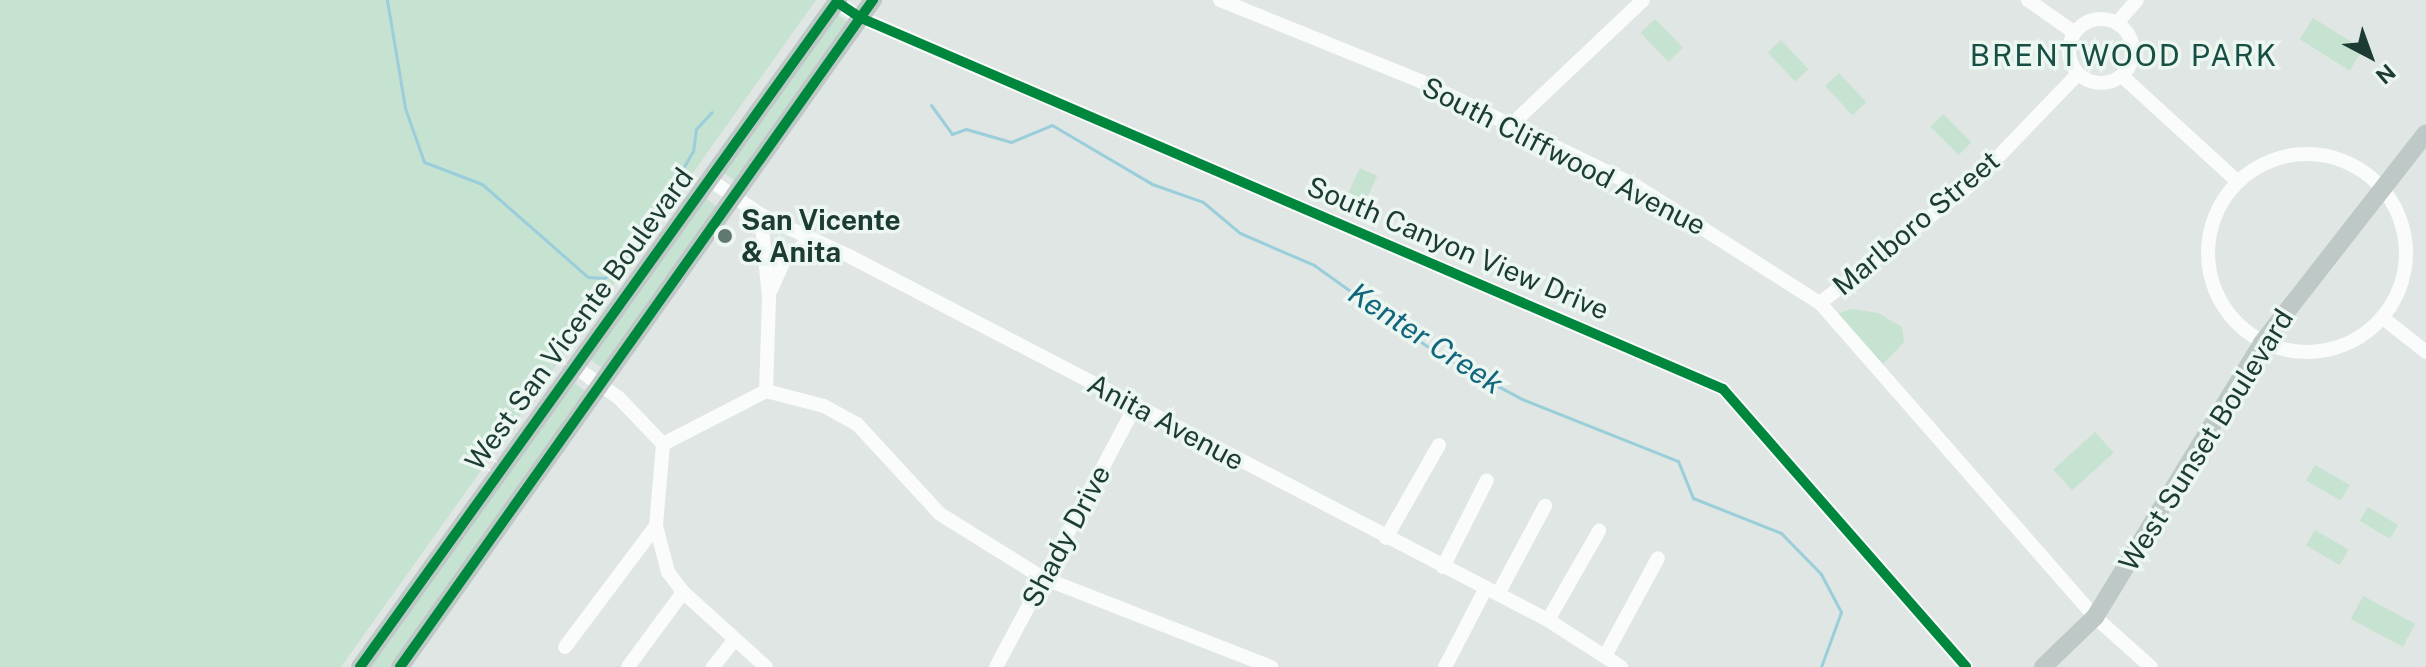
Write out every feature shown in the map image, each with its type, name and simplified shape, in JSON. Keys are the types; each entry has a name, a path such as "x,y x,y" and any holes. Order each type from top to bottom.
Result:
{"main road":[{"name":"West San Vicente Boulevard","path":"400,667 873,0"},
{"name":"West San Vicente Boulevard","path":"360,667 837,1"},
{"name":"West Sunset Boulevard","path":"2043,667 2095,617 2262,343 2381,185 2426,133"}],"street":[{"name":"South Cliffwood Avenue","path":"1220,0 1512,124 1676,207 1820,303 2095,617 2151,667"},
{"path":"1512,124 1643,0"},
{"path":"2028,0 2075,33"},
{"path":"2117,23 2137,0"},
{"name":"South Canyon View Drive","path":"837,1 861,18 1723,389 1966,667"},
{"path":"2090,21 2117,23 2130,35 2134,53 2122,76 2095,83 2078,74 2070,58 2075,33 2090,21"},
{"name":"Marlboro Street","path":"1820,303 1973,183 2078,74"},
{"path":"2122,76 2236,180"},
{"path":"2317,156 2363,169 2381,185 2401,216 2408,251 2399,288 2383,318 2330,349 2287,351 2262,343 2231,316 2206,271 2206,238 2216,210 2236,180 2263,163 2317,156"},
{"name":"Anita Avenue","path":"710,180 761,215 1136,405 1548,620 1621,667"},
{"path":"761,215 769,298 766,391"},
{"path":"769,298 785,259 811,240"},
{"path":"2383,318 2426,352"},
{"path":"575,367 601,386 663,444"},
{"path":"663,444 766,391 844,415 940,514 1043,578 1271,667"},
{"name":"Shady Drive","path":"996,667 1136,405"},
{"path":"663,444 656,526 668,572 683,592 766,667"},
{"path":"1386,538 1439,445"},
{"path":"1443,567 1487,480"},
{"path":"1445,667 1545,506"},
{"path":"565,647 656,526"},
{"path":"1548,620 1599,531"},
{"path":"1605,656 1658,558"},
{"path":"628,667 683,592"},
{"path":"713,667 734,640"}],"green space":[{"path":"0,0 816,0 341,667 0,667"},
{"path":"837,14 851,24 736,182 722,172"},
{"path":"2313,18 2363,49 2350,70 2300,39"},
{"path":"1655,19 1683,48 1668,62 1641,33"},
{"path":"1781,40 1808,69 1795,82 1768,52"},
{"path":"1839,73 1866,102 1852,115 1825,86"},
{"path":"1943,114 1971,142 1959,155 1930,127"},
{"path":"1360,168 1377,176 1360,212 1343,204"},
{"path":"705,198 720,209 604,369 589,358"},
{"path":"1851,309 1878,313 1902,327 1904,342 1883,364 1835,315"},
{"path":"573,382 588,393 389,667 367,665"},
{"path":"2095,432 2114,453 2072,490 2053,469"},
{"path":"2315,465 2350,485 2341,501 2306,481"},
{"path":"2368,507 2398,525 2390,539 2360,521"},
{"path":"2315,530 2349,550 2340,565 2306,546"},
{"path":"2363,596 2415,624 2403,647 2351,619"}],"waterway":[{"name":"Kenter Creek","path":"387,0 405,108 424,162 482,184 588,277 604,278 618,270 657,213 693,151 696,129 712,112"},
{"name":"Kenter Creek","path":"931,105 952,134 966,129 1011,142 1052,125 1152,184 1203,202 1240,233 1314,265 1438,354 1522,399 1678,461 1693,498 1781,533 1821,574 1841,612 1821,667"}],"cycle path":[{"path":"360,667 838,0"},
{"path":"400,667 873,0"},
{"path":"837,2 861,18 1723,389 1966,667"}],"place":[{"name":"San Vicente & Anita","path":"725,236"}],"district":[{"name":"BRENTWOOD PARK","path":"2124,55"}]}
